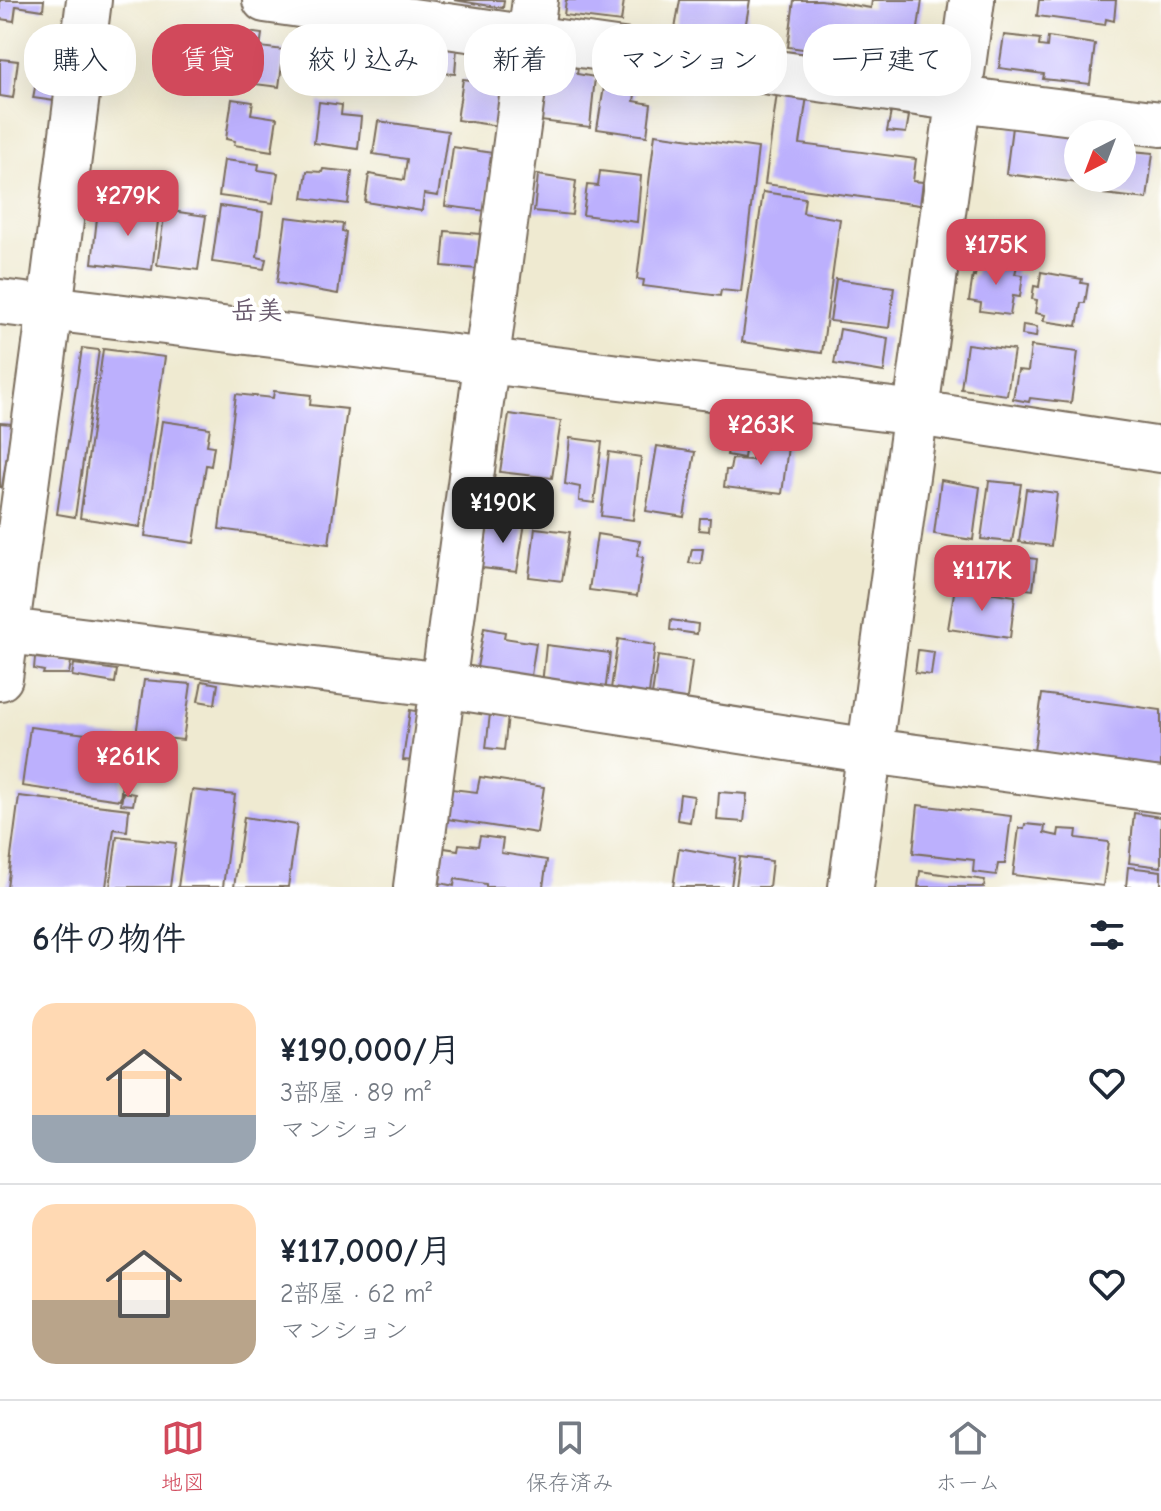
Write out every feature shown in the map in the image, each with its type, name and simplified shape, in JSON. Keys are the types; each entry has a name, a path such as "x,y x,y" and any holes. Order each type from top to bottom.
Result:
{"street":[{"path":"0,678 3,631 50,308 89,0"},
{"path":"265,0 532,19 959,99 1161,124"},
{"path":"851,887 972,0"},
{"path":"416,887 532,19"},
{"path":"0,302 917,413 1161,450"},
{"path":"3,631 443,685 871,751 1161,790"}],"building":[{"path":"0,0 44,0 43,10 16,6 14,21 0,19"},
{"path":"454,0 504,0 503,8"},
{"path":"566,0 624,0 621,22 564,15"},
{"path":"680,0 750,0 746,24 676,24"},
{"path":"794,0 821,0 871,8 872,0 922,0 919,24 803,24 803,49 788,47"},
{"path":"1039,0 1116,0 1114,21 1106,19 1105,25 1037,16"},
{"path":"1004,35 1040,39 1039,46 1047,47 1048,37 1095,44 1090,84 1043,79 1044,74 999,68"},
{"path":"448,45 457,46 455,74 448,74"},
{"path":"264,48 280,50 279,87 264,85"},
{"path":"0,59 18,61 13,98 0,96"},
{"path":"576,68 577,74 592,76 590,127 540,121 544,96 576,96"},
{"path":"463,79 464,96 503,96 499,126 457,120"},
{"path":"787,86 803,88 803,96 807,96 800,144 916,159 913,181 923,182 920,205 765,184 777,96 787,96"},
{"path":"33,96 56,96 55,101"},
{"path":"602,96 635,96 634,101 651,104 647,136 597,129"},
{"path":"232,99 253,102 251,114 277,118 272,151 234,145 235,141 226,139"},
{"path":"319,102 342,105 341,115 361,117 358,149 314,143"},
{"path":"891,112 909,116 906,133 887,131"},
{"path":"378,121 448,131 438,196 424,194 422,211 365,202 369,174 404,180 407,159 373,154"},
{"path":"1012,127 1064,134 1064,181 1006,174"},
{"path":"655,134 758,148 741,292 721,290 720,296 643,286 644,280 637,279"},
{"path":"453,147 493,153 486,211 445,206"},
{"path":"1136,151 1153,153 1147,199 1104,194 1136,192"},
{"path":"224,160 259,164 258,170 278,173 273,203 219,196"},
{"path":"323,169 352,172 348,204 303,198 307,171 322,172"},
{"path":"600,171 641,176 637,222 583,215 587,185 598,186"},
{"path":"538,175 576,181 572,215 534,211"},
{"path":"763,192 805,198 803,213 840,219 822,353 742,342"},
{"path":"129,202 160,205 152,270 92,263 97,218 126,221"},
{"path":"220,206 263,212 257,257 266,259 264,269 212,262"},
{"path":"165,210 206,216 198,270 157,265"},
{"path":"286,217 343,224 342,231 346,232 338,294 277,283"},
{"path":"445,231 480,234 477,269 442,266"},
{"path":"978,261 1017,266 1015,274 1023,275 1020,297 1013,296 1010,315 980,311 981,303 969,301"},
{"path":"1041,272 1082,279 1081,283 1088,284 1077,326 1043,321 1045,315 1035,313 1037,300 1032,299 1034,286 1039,287"},
{"path":"836,279 894,287 889,328 830,321"},
{"path":"1023,325 1037,327 1036,337 1022,335"},
{"path":"840,329 888,338 884,372 834,364"},
{"path":"967,344 1014,350 1007,395 961,389"},
{"path":"1031,346 1078,352 1071,403 1013,399 1018,370 1028,371"},
{"path":"82,348 99,350 75,517 57,514"},
{"path":"103,349 165,357 140,527 80,518"},
{"path":"274,391 311,395 310,405 347,409 329,544 219,529 236,394 273,398"},
{"path":"509,414 561,421 552,478 500,472"},
{"path":"162,421 210,428 207,445 214,446 211,466 206,465 194,543 145,536"},
{"path":"0,423 12,424 2,487 0,487"},
{"path":"732,431 747,434 744,458 727,455"},
{"path":"755,435 789,439 782,494 724,487 726,470 730,470 732,459 752,460"},
{"path":"570,438 602,442 594,503 579,501 580,487 565,484"},
{"path":"657,446 695,452 684,517 646,511"},
{"path":"609,452 641,457 633,520 601,516"},
{"path":"941,480 980,487 973,540 934,534"},
{"path":"989,481 1021,484 1012,542 981,539"},
{"path":"1026,489 1057,493 1051,546 1019,542"},
{"path":"700,518 710,518 709,531 699,530"},
{"path":"488,519 525,523 517,572 482,568"},
{"path":"535,528 570,532 562,581 529,577"},
{"path":"597,534 640,541 637,556 643,557 637,596 589,590"},
{"path":"692,549 703,549 701,564 689,563"},
{"path":"981,552 1037,559 1033,590 951,579 954,557 980,561"},
{"path":"955,587 1015,596 1010,638 948,629"},
{"path":"671,620 698,624 697,634 670,630"},
{"path":"484,628 505,632 504,638 536,643 530,682 476,673"},
{"path":"618,639 655,645 648,702 610,696"},
{"path":"546,645 610,653 605,693 542,685"},
{"path":"918,650 934,652 931,675 915,673"},
{"path":"658,656 692,661 686,706 651,701"},
{"path":"35,658 71,662 69,674 43,674 44,671 34,669"},
{"path":"74,664 117,670 115,683 72,676"},
{"path":"144,680 191,684 183,740 136,735"},
{"path":"202,681 218,684 215,704 198,701"},
{"path":"1042,694 1161,710 1161,767 1034,751"},
{"path":"410,710 421,712 414,761 403,760"},
{"path":"490,714 508,716 504,750 486,748"},
{"path":"30,727 127,739 120,800 22,786"},
{"path":"480,777 544,787 537,833 447,819 452,789 477,792"},
{"path":"192,790 235,795 223,887 178,887"},
{"path":"123,792 135,794 133,805 121,804"},
{"path":"719,792 747,794 744,822 717,820"},
{"path":"680,794 694,796 690,822 677,820"},
{"path":"19,796 129,809 127,831 114,829 106,887 7,887"},
{"path":"918,805 1011,816 1005,864 998,864 996,875 973,872 974,860 913,853"},
{"path":"1134,813 1161,817 1161,867 1129,863"},
{"path":"244,817 297,825 288,887 234,887"},
{"path":"1025,824 1045,826 1044,833 1058,836 1059,829 1077,830 1076,838 1109,842 1103,886 1013,875 1019,828 1024,829"},
{"path":"117,836 176,843 170,887 110,887"},
{"path":"480,836 503,839 501,853 547,860 543,887 486,887 486,884 455,879 454,886 440,883 444,848 458,850 459,844 478,846"},
{"path":"679,848 735,858 731,887 673,887"},
{"path":"740,857 772,861 769,887 736,887"},
{"path":"1128,867 1161,871 1161,887 1126,887"},
{"path":"920,871 985,880 984,887 918,887"}],"district":[{"name":"岳美","path":"257,310"}]}
